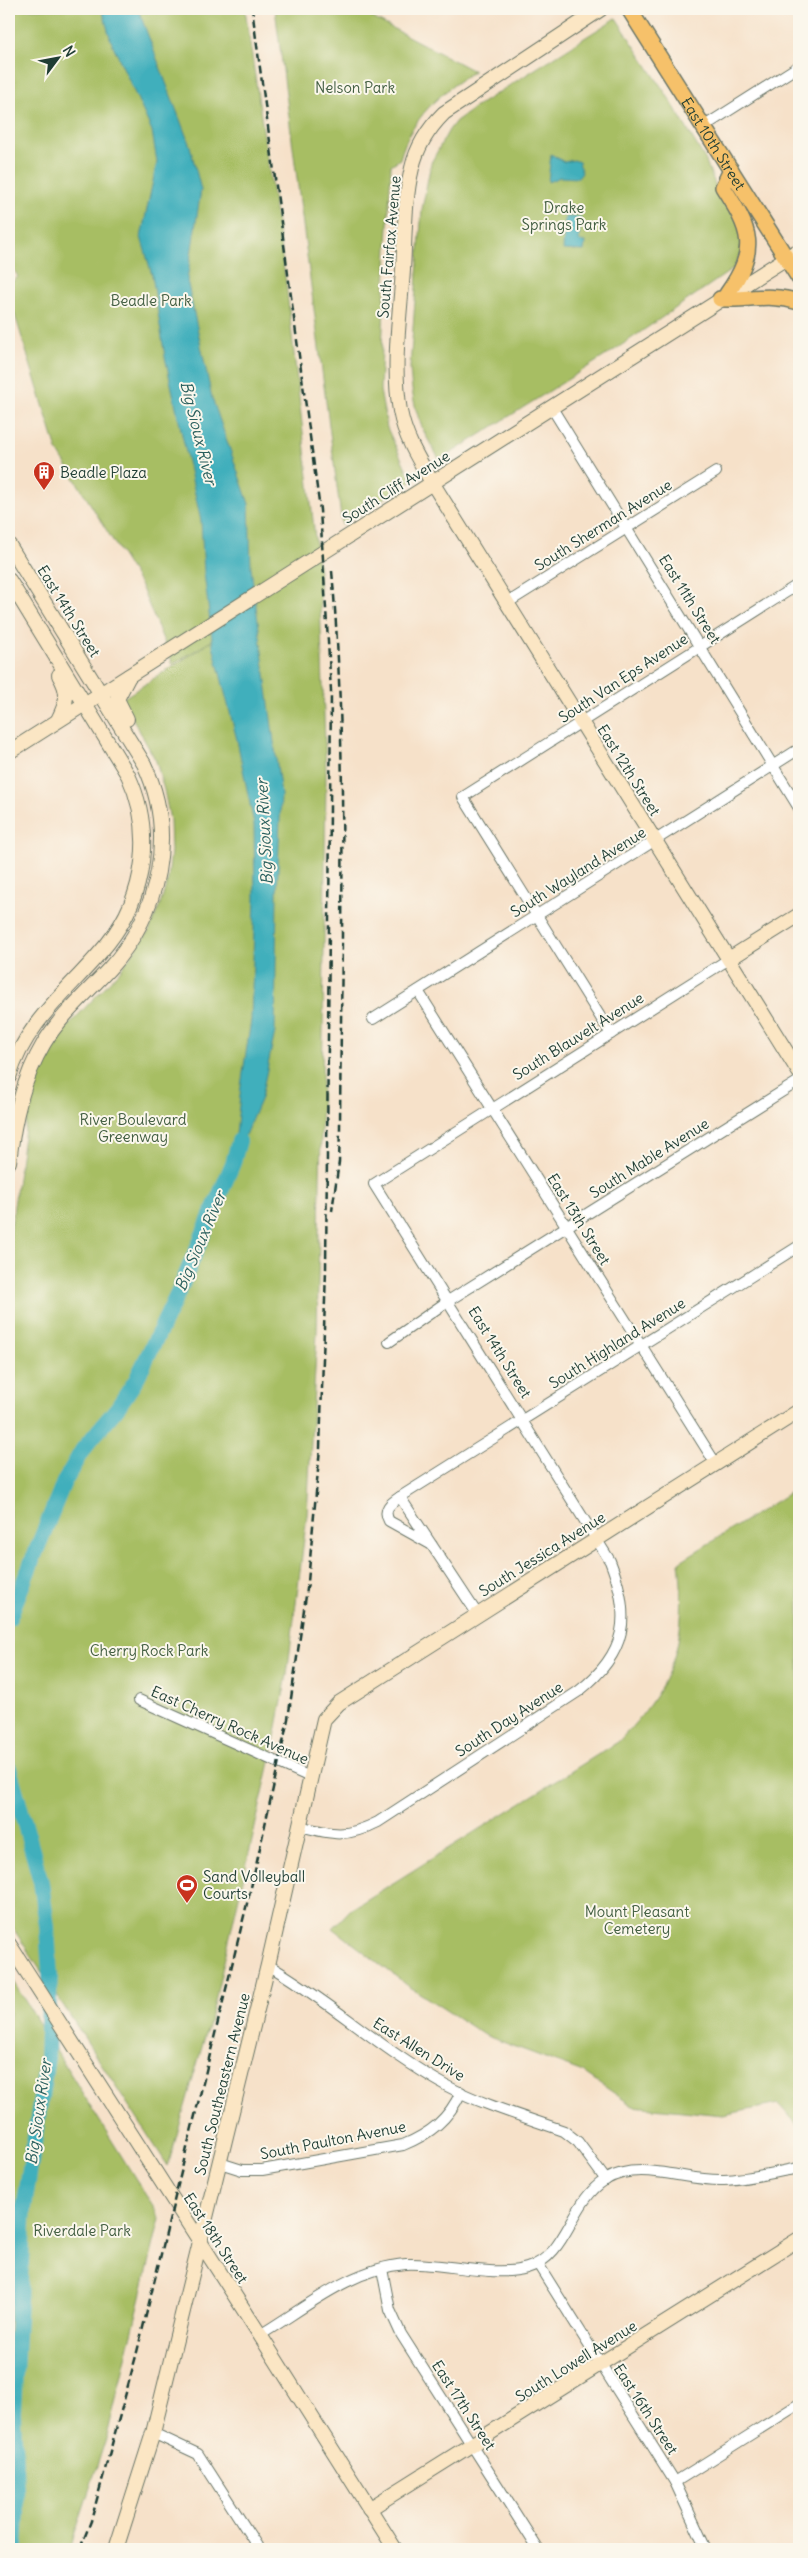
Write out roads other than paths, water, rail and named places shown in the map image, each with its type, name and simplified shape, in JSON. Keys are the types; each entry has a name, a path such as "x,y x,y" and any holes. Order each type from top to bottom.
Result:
{"main road":[{"name":"South Fairfax Avenue","path":"433,484 417,457 404,427 397,378 406,209 412,168 420,143 429,127 444,113 601,9"},
{"name":"East 10th Street","path":"629,9 731,170 793,253 799,278"},
{"path":"731,170 723,187 746,225 748,250 743,268 724,296 743,300 760,296 776,296 799,302"},
{"name":"South Cliff Avenue","path":"9,752 289,573 433,484 793,253"},
{"name":"East 12th Street","path":"433,484 799,1072"},
{"name":"East 14th Street","path":"9,545 137,752 154,786"},
{"path":"9,580 126,770 135,792 144,836 141,870 132,901 117,931 41,1016 22,1048 9,1076"},
{"path":"21,600 39,614 80,679 90,689 101,693"},
{"path":"21,600 26,620 68,691 67,701 58,721"},
{"path":"9,1162 20,1098 26,1078 44,1043 68,1011 121,955 132,940 149,907 157,881 161,855 160,814 154,786 157,774 119,707 117,699 130,674"},
{"path":"85,703 96,705 106,715 141,774 152,803 160,814"},
{"name":"South Blauvelt Avenue","path":"729,959 799,915"},
{"name":"South Jessica Avenue","path":"318,1739 324,1719 339,1703 799,1410"},
{"name":"South Southeastern Avenue","path":"116,2549 153,2433 268,1966 318,1739"},
{"name":"East 18th Street","path":"9,1944 395,2549"},
{"name":"South Lowell Avenue","path":"369,2509 799,2239"}],"street":[{"path":"703,126 799,66"},
{"name":"East 11th Street","path":"552,408 701,646 799,808"},
{"name":"South Sherman Avenue","path":"507,603 716,472"},
{"name":"South Van Eps Avenue","path":"536,916 463,798 799,584"},
{"name":"South Wayland Avenue","path":"373,1019 799,749"},
{"path":"536,916 611,1034"},
{"name":"South Blauvelt Avenue","path":"374,1184 729,959"},
{"name":"East 13th Street","path":"418,991 716,1464"},
{"name":"South Mable Avenue","path":"389,1342 448,1301 799,1081"},
{"name":"East 14th Street","path":"374,1184 597,1539"},
{"name":"South Highland Avenue","path":"400,1497 799,1246"},
{"path":"432,1546 396,1527 386,1516 386,1509 400,1497 478,1615"},
{"name":"South Day Avenue","path":"300,1826 333,1835 361,1830 592,1681 605,1666 623,1628 623,1607 620,1587 610,1561 597,1539"},
{"name":"East Cherry Rock Avenue","path":"139,1700 310,1777"},
{"name":"East Allen Drive","path":"268,1966 293,1980 368,2035 461,2092 564,2131 578,2142 606,2180"},
{"name":"South Paulton Avenue","path":"220,2162 242,2170 262,2170 403,2145 423,2136 441,2123 455,2107 461,2092"},
{"path":"260,2335 350,2280 366,2273 406,2264 510,2270 538,2264 554,2252 578,2208 588,2195 606,2180 619,2173 635,2172 723,2180 799,2168"},
{"name":"East 16th Street","path":"538,2264 600,2365 676,2482 706,2549"},
{"name":"East 17th Street","path":"382,2269 390,2310 401,2334 538,2549"},
{"path":"676,2482 799,2404"},
{"path":"153,2433 198,2454 259,2549"}],"water":[{"path":"102,9 138,9 190,146 201,190 187,280 212,398 249,504 251,568 281,795 275,1032 261,1098 233,1163 241,1086 251,1020 255,898 254,824 237,740 213,646 204,573 201,521 165,357 152,275 141,237 157,162 152,131 111,41"},
{"path":"551,154 564,162 574,160 579,162 582,173 578,178 560,177 548,182"},
{"path":"565,217 581,217 579,241 585,242 584,251 563,250"}],"waterway":[{"name":"Big Sioux River","path":"9,1618 64,1482 83,1449 118,1407 136,1380 180,1289 233,1163 239,1141"},
{"name":"Big Sioux River","path":"9,1768 41,1882 47,1926 50,1975 47,2058 24,2208 13,2412 17,2514 15,2549"}],"railway":[{"path":"80,2549 91,2521 136,2356 254,1875 277,1770 288,1719 308,1582 320,1448 326,1270 331,691 320,510 252,9"},
{"path":"332,571 337,641 342,780 340,1128 339,1162 332,1211"}],"place":[{"name":"Beadle Plaza","path":"44,491"},
{"name":"Sand Volleyball Courts","path":"187,1904"}],"park label":[{"name":"Nelson Park","path":"355,87"},
{"name":"Drake Springs Park","path":"564,216"},
{"name":"Beadle Park","path":"151,300"},
{"name":"River Boulevard Greenway","path":"133,1128"},
{"name":"Cherry Rock Park","path":"149,1650"},
{"name":"Mount Pleasant Cemetery","path":"637,1920"},
{"name":"Riverdale Park","path":"82,2230"}]}
